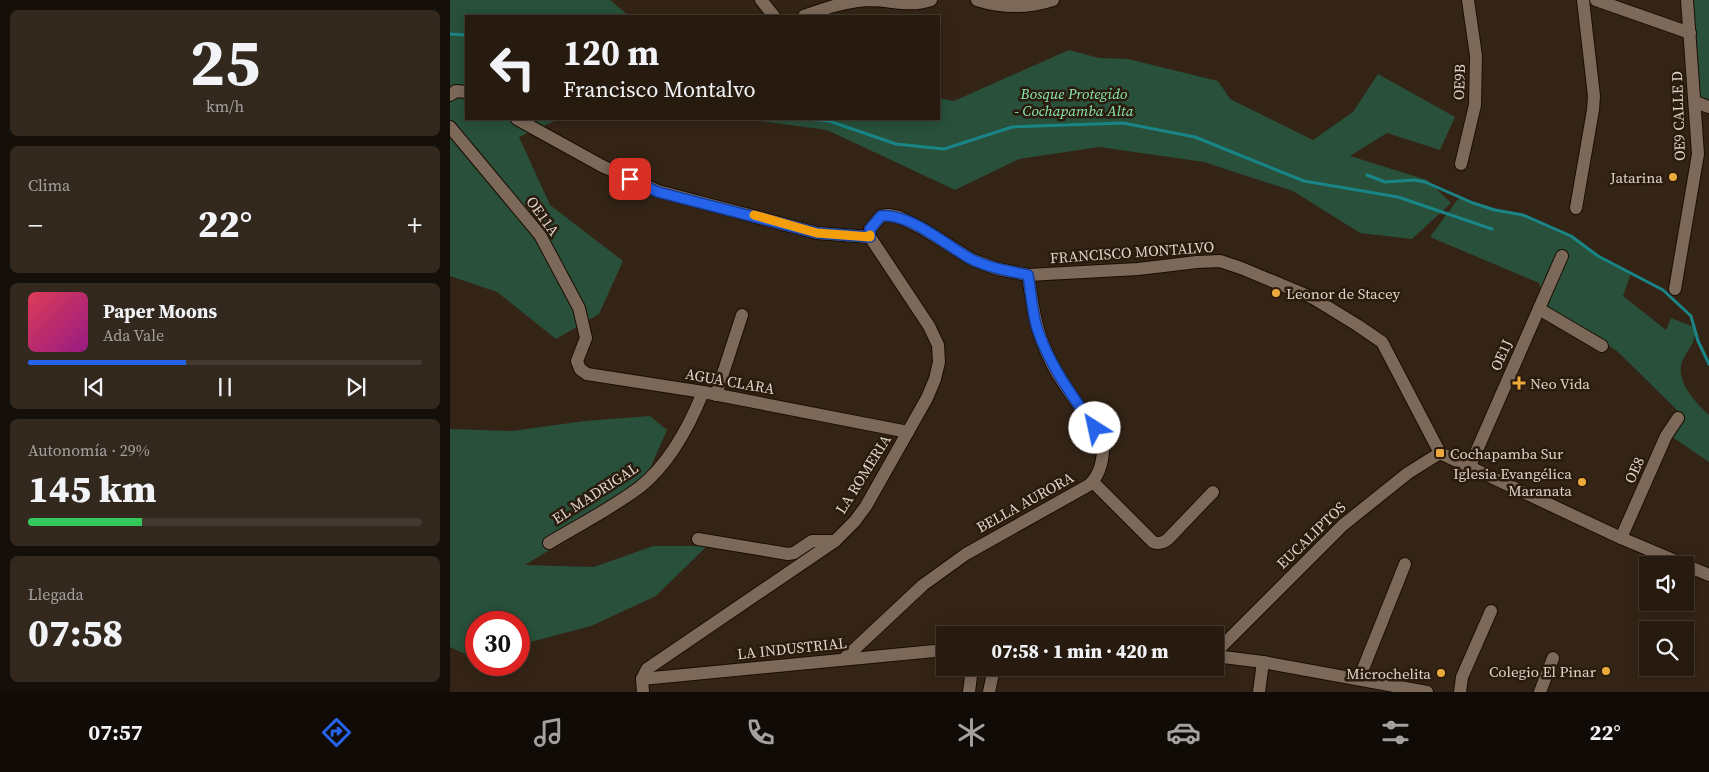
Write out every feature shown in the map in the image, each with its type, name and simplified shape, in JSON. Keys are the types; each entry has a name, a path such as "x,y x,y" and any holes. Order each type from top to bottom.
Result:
{"street":[{"path":"761,0 773,15"},
{"path":"806,15 828,4 850,1 874,0 918,4 931,0"},
{"path":"977,0 1000,5 1021,6 1053,0"},
{"name":"OE9B","path":"1461,164 1475,105 1476,56 1468,0"},
{"path":"1576,208 1594,110 1583,0"},
{"path":"1596,0 1690,33"},
{"name":"OE9 CALLE D","path":"1676,289 1698,162 1687,0"},
{"path":"450,95 456,91 465,92"},
{"path":"1695,102 1709,107"},
{"path":"519,120 602,166 658,192 817,233 870,237"},
{"name":"OE11A","path":"450,127 540,235 579,308 586,338"},
{"name":"FRANCISCO MONTALVO","path":"870,237 870,229 881,216 899,217 923,229 973,260 998,269 1028,275 1138,269 1220,261 1241,268 1313,298 1357,324 1382,342 1440,453"},
{"name":"LA ROMERIA","path":"643,686 647,669 835,541 856,520 908,432 936,379 939,362 938,344 929,326 870,237"},
{"name":"OE1J","path":"1470,466 1562,256"},
{"name":"BELLA AURORA","path":"844,659 923,586 966,554 1093,482 1098,472 1104,455 1104,440 1055,369 1044,347 1036,326 1028,275"},
{"path":"1539,309 1602,346"},
{"path":"716,395 742,315"},
{"name":"AGUA CLARA","path":"586,338 577,361 580,369 586,374 703,392 908,432"},
{"name":"EL MADRIGAL","path":"548,542 584,523 641,486 657,470 684,433 703,392"},
{"name":"OE8","path":"1622,538 1666,436 1678,418"},
{"path":"1440,453 1622,538 1709,575"},
{"name":"EUCALIPTOS","path":"1224,646 1342,525 1408,473 1440,453"},
{"path":"1093,482 1154,542 1158,543 1165,542 1213,492"},
{"path":"698,539 788,554 794,553 812,541 835,541"},
{"path":"1358,679 1405,564"},
{"path":"1460,692 1462,677 1491,611"},
{"name":"LA INDUSTRIAL","path":"643,686 844,659 936,651"},
{"path":"1224,656 1427,692"},
{"path":"1540,692 1553,658"},
{"path":"1259,692 1262,662"},
{"path":"969,692 971,676"},
{"path":"989,692 992,676"}],"green space":[{"path":"450,0 610,0 628,15 465,15 465,120 557,120 519,137 550,205 623,261 599,314 556,339 497,292 450,276"},
{"path":"1688,0 1709,0 1709,101 1701,98"},
{"name":"Bosque Protegido - Cochapamba Alta","path":"1069,50 1099,58 1128,59 1218,81 1230,99 1313,140 1353,112 1378,74 1455,117 1440,150 1387,133 1350,156 1427,180 1451,203 1412,239 1360,233 1293,191 1204,162 1099,147 1019,159 955,190 827,130 753,120 940,120 940,98 954,101"},
{"path":"1458,199 1464,199 1495,210 1523,215 1571,236 1598,256 1631,273 1623,296 1666,330 1671,318 1694,327 1695,338 1681,366 1681,373 1682,380 1689,393 1709,415 1709,462 1668,434 1683,417 1674,407 1617,351 1546,305 1539,283 1430,237"},
{"path":"650,416 667,430 641,489 577,533 525,565 594,567 653,546 707,546 656,596 591,626 530,642 530,611 465,611 465,654 450,647 450,429 512,431 585,421"}],"waterway":[{"path":"450,34 465,35"},
{"path":"819,120 829,121 896,144 944,149 1012,127 1123,123 1195,137 1304,181 1398,197 1492,229"},
{"path":"1367,175 1385,182 1414,180 1425,182 1473,203 1495,210 1523,215 1571,236 1598,256 1663,290 1691,316 1698,341 1709,364"}],"slow traffic":[{"path":"754,215 817,233 870,237 870,235"}],"place":[{"name":"Jatarina","path":"1673,177"},
{"name":"Leonor de Stacey","path":"1276,293"},
{"name":"Neo Vida","path":"1519,383"},
{"name":"Cochapamba Sur","path":"1440,453"},
{"name":"Iglesia Evangélica Maranata","path":"1582,482"},
{"name":"Colegio El Pinar","path":"1606,671"},
{"name":"Microchelita","path":"1441,673"}],"route":[{"path":"630,179 658,192 817,233 870,237 870,229 881,216 899,217 923,229 973,260 998,269 1028,275 1036,326 1044,347 1055,369 1095,428"}]}
